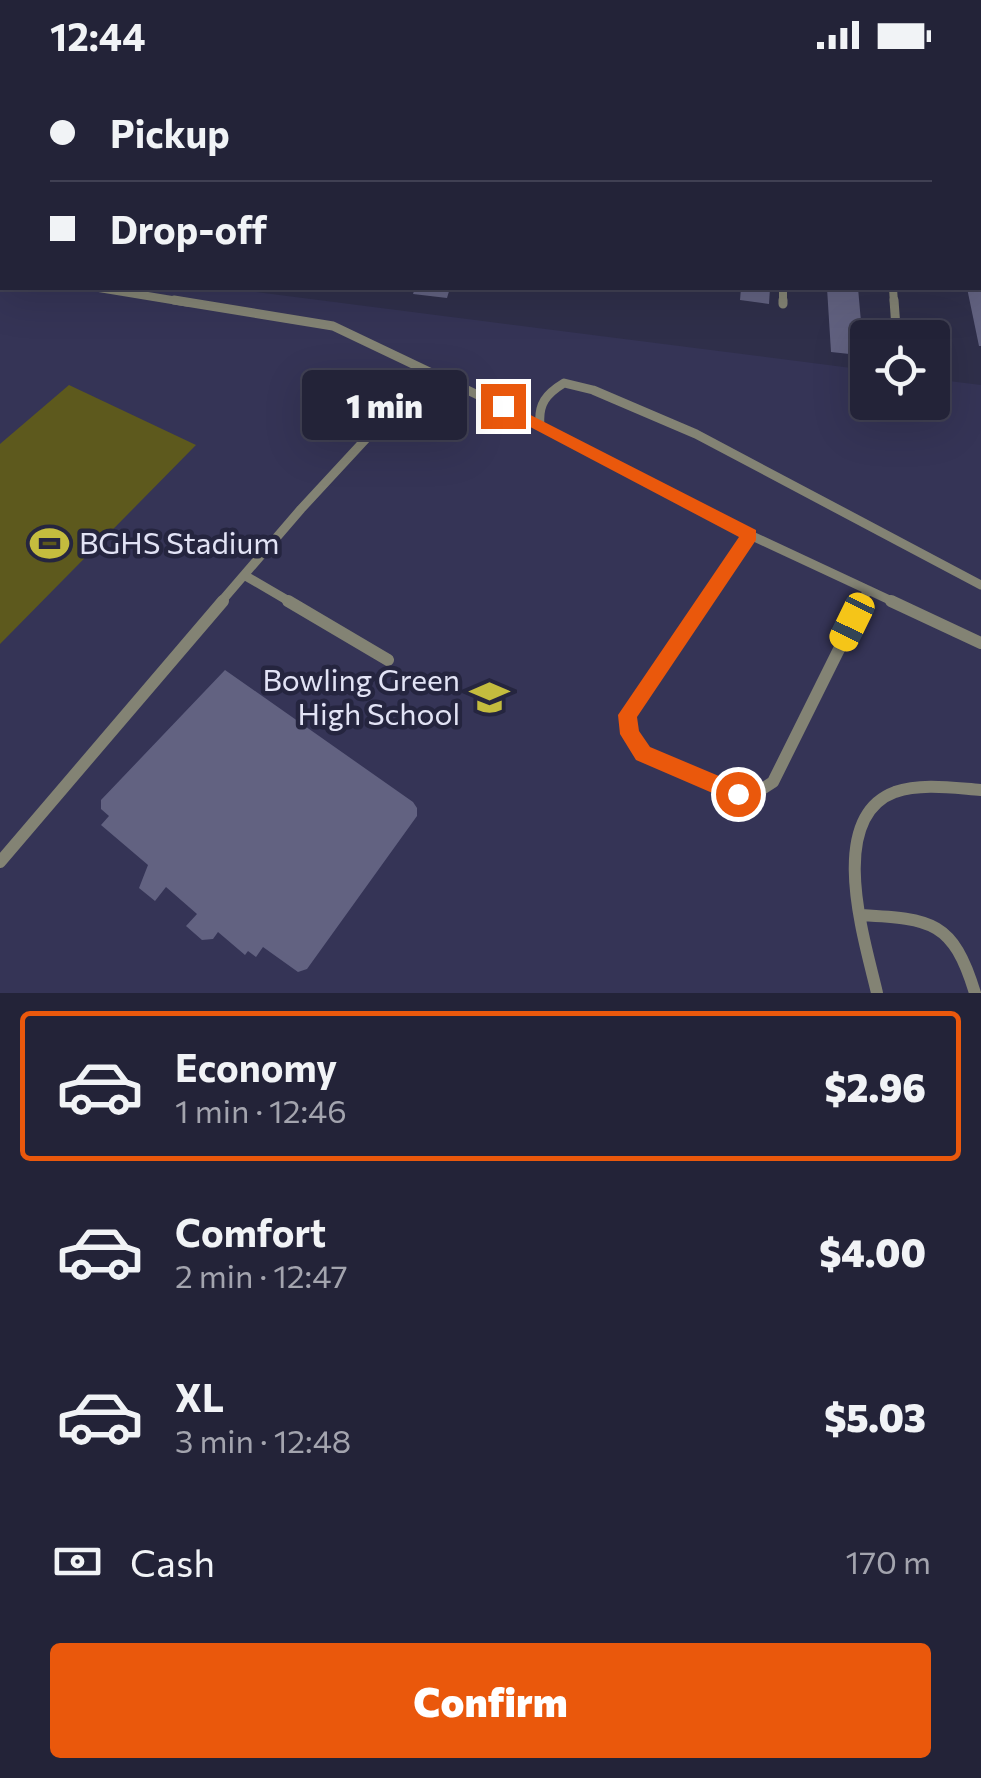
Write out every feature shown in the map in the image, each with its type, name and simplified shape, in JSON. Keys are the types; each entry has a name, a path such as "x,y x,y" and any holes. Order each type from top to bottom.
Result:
{"lane":[{"path":"111,290 333,326 540,426 750,535 981,644"},
{"path":"783,290 783,304"},
{"path":"893,290 895,320"},
{"path":"0,862 244,576 426,374"},
{"path":"540,426 538,408 546,393 564,383 593,390 696,434 981,584"},
{"path":"750,535 627,715 630,734 643,754 738,794 759,791 773,782 868,590"},
{"path":"244,576 388,660"},
{"path":"876,993 852,871 858,831 877,800 915,789 981,790"},
{"path":"861,915 938,924 955,939 966,958 976,993"}],"shaded area":[{"name":"Bowling Green High School","path":"0,290 241,290 850,368 850,420 950,420 950,381 981,385 981,993 0,993"},
{"name":"BGHS Stadium","path":"69,385 196,445 0,644 0,444"}],"building":[{"path":"414,290 449,290 447,298 413,294"},
{"path":"741,290 770,290 769,304 740,300"},
{"path":"827,290 858,290 861,320 850,320 850,354 831,352"},
{"path":"967,290 981,290 979,346"},
{"path":"225,670 417,808 417,816 307,969 298,972 263,947 256,957 248,951 245,955 218,932 213,939 202,940 186,926 197,914 166,887 155,901 139,888 148,865 101,825 109,816 101,809 101,800"}],"place":[{"name":"BGHS Stadium","path":"49,544"},
{"name":"Bowling Green High School","path":"490,698"}],"route":[{"path":"503,406 750,535 627,715 630,734 643,754 738,794"}]}
